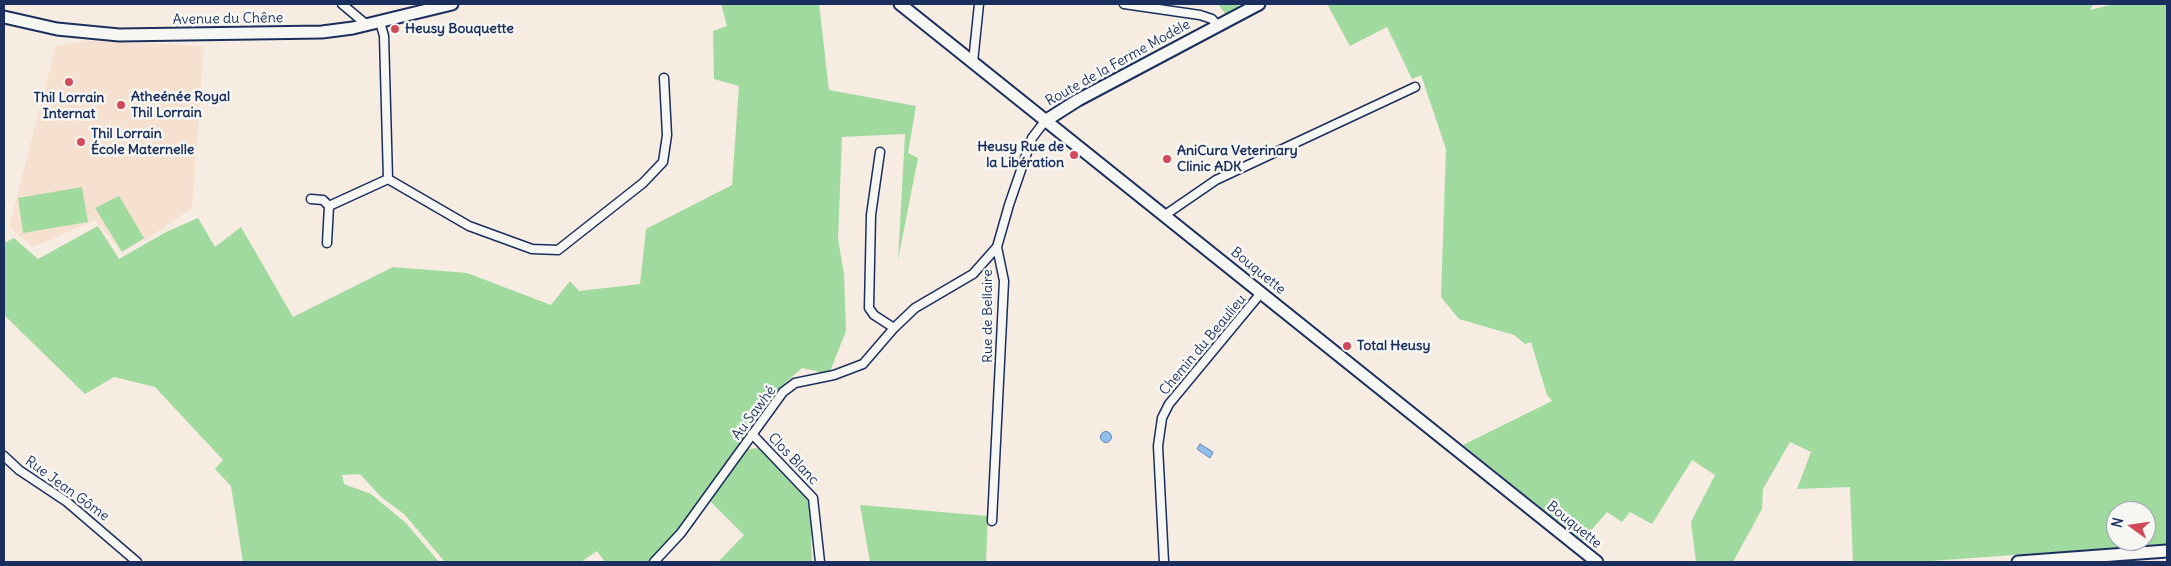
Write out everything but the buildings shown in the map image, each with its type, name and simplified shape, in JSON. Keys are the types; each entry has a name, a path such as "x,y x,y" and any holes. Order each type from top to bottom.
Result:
{"main road":[{"name":"Avenue du Chêne","path":"4,17 57,29 119,34 322,32 367,25 452,4"},
{"name":"Bouquette","path":"900,4 1596,562"},
{"name":"Route de la Ferme Modèle","path":"1045,121 1078,100 1259,4"},
{"path":"2018,562 2167,551"}],"street":[{"path":"342,4 367,25"},
{"path":"973,62 979,4"},
{"path":"1124,4 1200,15 1212,19 1218,26"},
{"path":"380,22 384,36 388,179"},
{"path":"388,179 469,226 532,249 558,250 643,183 663,162 667,135 664,78"},
{"path":"1164,215 1216,180 1415,87"},
{"name":"Rue de Bellaire","path":"992,521 1004,290 998,247 1009,205 1032,138 1040,125 1045,121"},
{"path":"880,152 871,215 868,308 874,315 894,328"},
{"path":"329,206 388,179"},
{"path":"311,199 323,200 329,206 327,243"},
{"name":"Au Sawhé","path":"654,562 681,533 784,392 795,383 834,375 863,364 894,328 915,308 973,274 998,247"},
{"name":"Chemin du Beaulieu","path":"1164,562 1158,446 1162,418 1169,404 1261,293"},
{"name":"Clos Blanc","path":"752,434 813,498 820,562"},
{"name":"Rue Jean Gôme","path":"4,456 19,470 67,502 137,562"}],"shaded area":[{"name":"Atheénée Royal Thil Lorrain","path":"87,41 204,46 192,208 148,238 122,252 95,220 33,247 9,227 56,46"}],"green space":[{"path":"721,4 819,4 829,90 916,106 908,153 918,158 898,260 905,134 842,137 838,239 844,274 846,331 829,374 802,368 764,402 741,443 682,530 650,562 605,562 597,551 581,562 445,562 404,514 381,497 360,474 342,475 344,484 371,494 406,523 439,562 243,562 231,486 215,469 223,460 155,387 114,377 85,394 4,315 4,243 14,238 38,259 98,226 119,259 166,232 198,218 215,247 241,227 293,317 393,267 467,273 551,305 570,281 579,291 640,284 646,229 732,185 739,86 714,79 713,31 727,26"},
{"path":"1218,4 1237,4 1240,11 1228,18"},
{"path":"1327,4 2093,4 2090,10 2114,4 2167,4 2167,544 2156,545 2156,501 2106,501 2106,548 1917,562 1853,562 1850,487 1797,489 1811,452 1790,442 1763,489 1762,509 1733,562 1696,562 1691,522 1715,475 1692,460 1652,524 1630,512 1622,522 1607,512 1582,541 1463,445 1552,401 1547,395 1531,342 1525,344 1514,335 1459,319 1441,297 1446,149 1421,75 1412,79 1387,27 1350,46"},
{"path":"82,187 88,222 23,233 18,198"},
{"path":"119,196 144,238 122,252 95,208"},
{"path":"759,448 780,467 810,501 812,562 718,562 744,535 710,501 748,449"},
{"path":"860,505 988,516 986,562 870,562"}],"water":[{"path":"1104,432 1108,432 1111,437 1110,441 1104,442 1101,439 1101,435"},
{"path":"1200,444 1213,452 1210,458 1197,449"}],"place":[{"name":"Heusy Bouquette","path":"395,29"},
{"name":"Thil Lorrain Internat","path":"69,82"},
{"name":"Atheénée Royal Thil Lorrain","path":"121,105"},
{"name":"Thil Lorrain École Maternelle","path":"81,142"},
{"name":"Heusy Rue de la Libération","path":"1074,155"},
{"name":"AniCura Veterinary Clinic ADK","path":"1167,159"},
{"name":"Total Heusy","path":"1347,346"}]}
